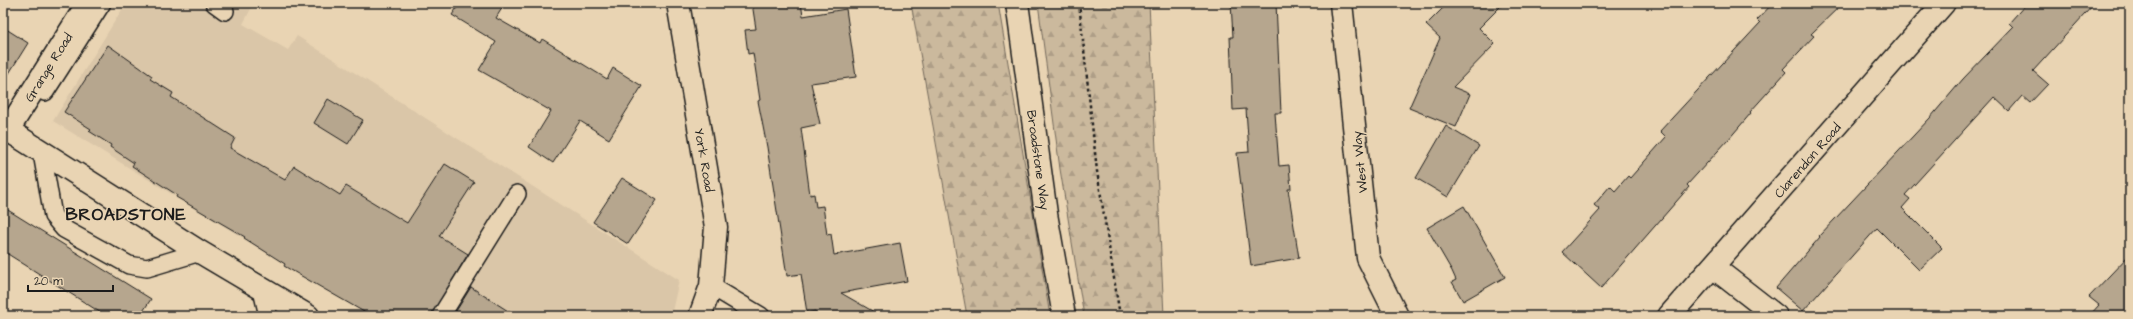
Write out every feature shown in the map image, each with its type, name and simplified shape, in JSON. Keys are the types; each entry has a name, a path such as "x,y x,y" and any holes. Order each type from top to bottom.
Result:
{"street":[{"name":"Grange Road","path":"9,131 88,3"},
{"name":"York Road","path":"678,3 716,227 710,286 700,316"},
{"name":"Broadstone Way","path":"1017,3 1046,214 1064,316"},
{"name":"West Way","path":"1341,3 1368,258 1396,316"},
{"name":"Clarendon Road","path":"1669,316 1944,3"},
{"path":"9,131 200,252 308,316"},
{"path":"1713,267 1776,316"}],"lane":[{"path":"9,131 102,3"},
{"path":"42,153 53,216 64,230 129,265 147,268 200,252"},
{"path":"441,316 517,194"},
{"path":"710,286 761,316"},
{"path":"262,290 268,316"}],"path":[{"path":"1079,3 1098,171 1120,316"}],"shaded area":[{"path":"126,3 254,3 243,24 288,50 297,36 679,280 671,316 370,316 53,121"}],"green space":[{"path":"911,3 998,3 1050,316 967,316"},
{"path":"1038,3 1149,3 1164,316 1084,316 1060,169"}],"building":[{"path":"460,3 505,3 496,18 540,43 542,39 607,79 613,68 642,86 609,139 580,121 553,163 529,147 551,111 479,70 496,42 452,15"},
{"path":"752,3 801,3 803,16 846,9 856,77 811,83 820,124 801,128 810,195 814,194 816,207 823,206 827,235 831,234 834,255 900,243 907,281 841,293 881,316 816,316 815,311 807,313 801,274 787,276 767,147 758,101 760,100 753,53 748,54 745,30 756,29"},
{"path":"1231,3 1276,3 1281,113 1275,113 1279,166 1289,165 1291,189 1288,189 1299,258 1251,266 1237,153 1249,152 1246,109 1233,110 1230,37 1233,37"},
{"path":"1448,3 1504,3 1479,28 1495,44 1453,87 1470,94 1456,127 1409,108 1440,38 1426,25"},
{"path":"1773,3 1843,3 1811,34 1814,36 1783,69 1786,72 1687,185 1689,187 1601,288 1562,252 1600,210 1594,205 1610,186 1615,191 1628,176 1630,178 1666,137 1660,131 1760,23 1757,20"},
{"path":"2027,3 2095,3 2033,71 2048,84 2030,103 2022,96 2009,111 1994,97 1905,195 1910,199 1902,208 1942,248 1919,270 1877,228 1803,311 1776,288 1820,237 1819,236 1930,118 1963,79 2013,27 2009,23"},
{"path":"3,27 28,43 3,83"},
{"path":"108,45 152,76 150,79 173,93 171,97 235,138 230,148 285,180 294,166 340,195 346,186 407,223 445,164 474,182 439,236 468,254 431,316 371,316 284,266 285,264 244,238 245,237 176,197 177,195 132,166 134,163 110,147 111,145 89,131 91,129 64,112"},
{"path":"328,99 363,120 348,144 314,123"},
{"path":"1446,126 1479,146 1448,197 1416,178"},
{"path":"622,178 657,200 628,244 593,222"},
{"path":"1464,206 1505,277 1463,301 1452,282 1456,280 1452,271 1427,228"},
{"path":"3,207 151,299 140,316 106,316 3,251"},
{"path":"2130,254 2130,316 2089,316 2099,305 2089,297"},
{"path":"471,287 483,295 516,316 453,316"}],"district":[{"name":"BROADSTONE","path":"126,214"}]}
